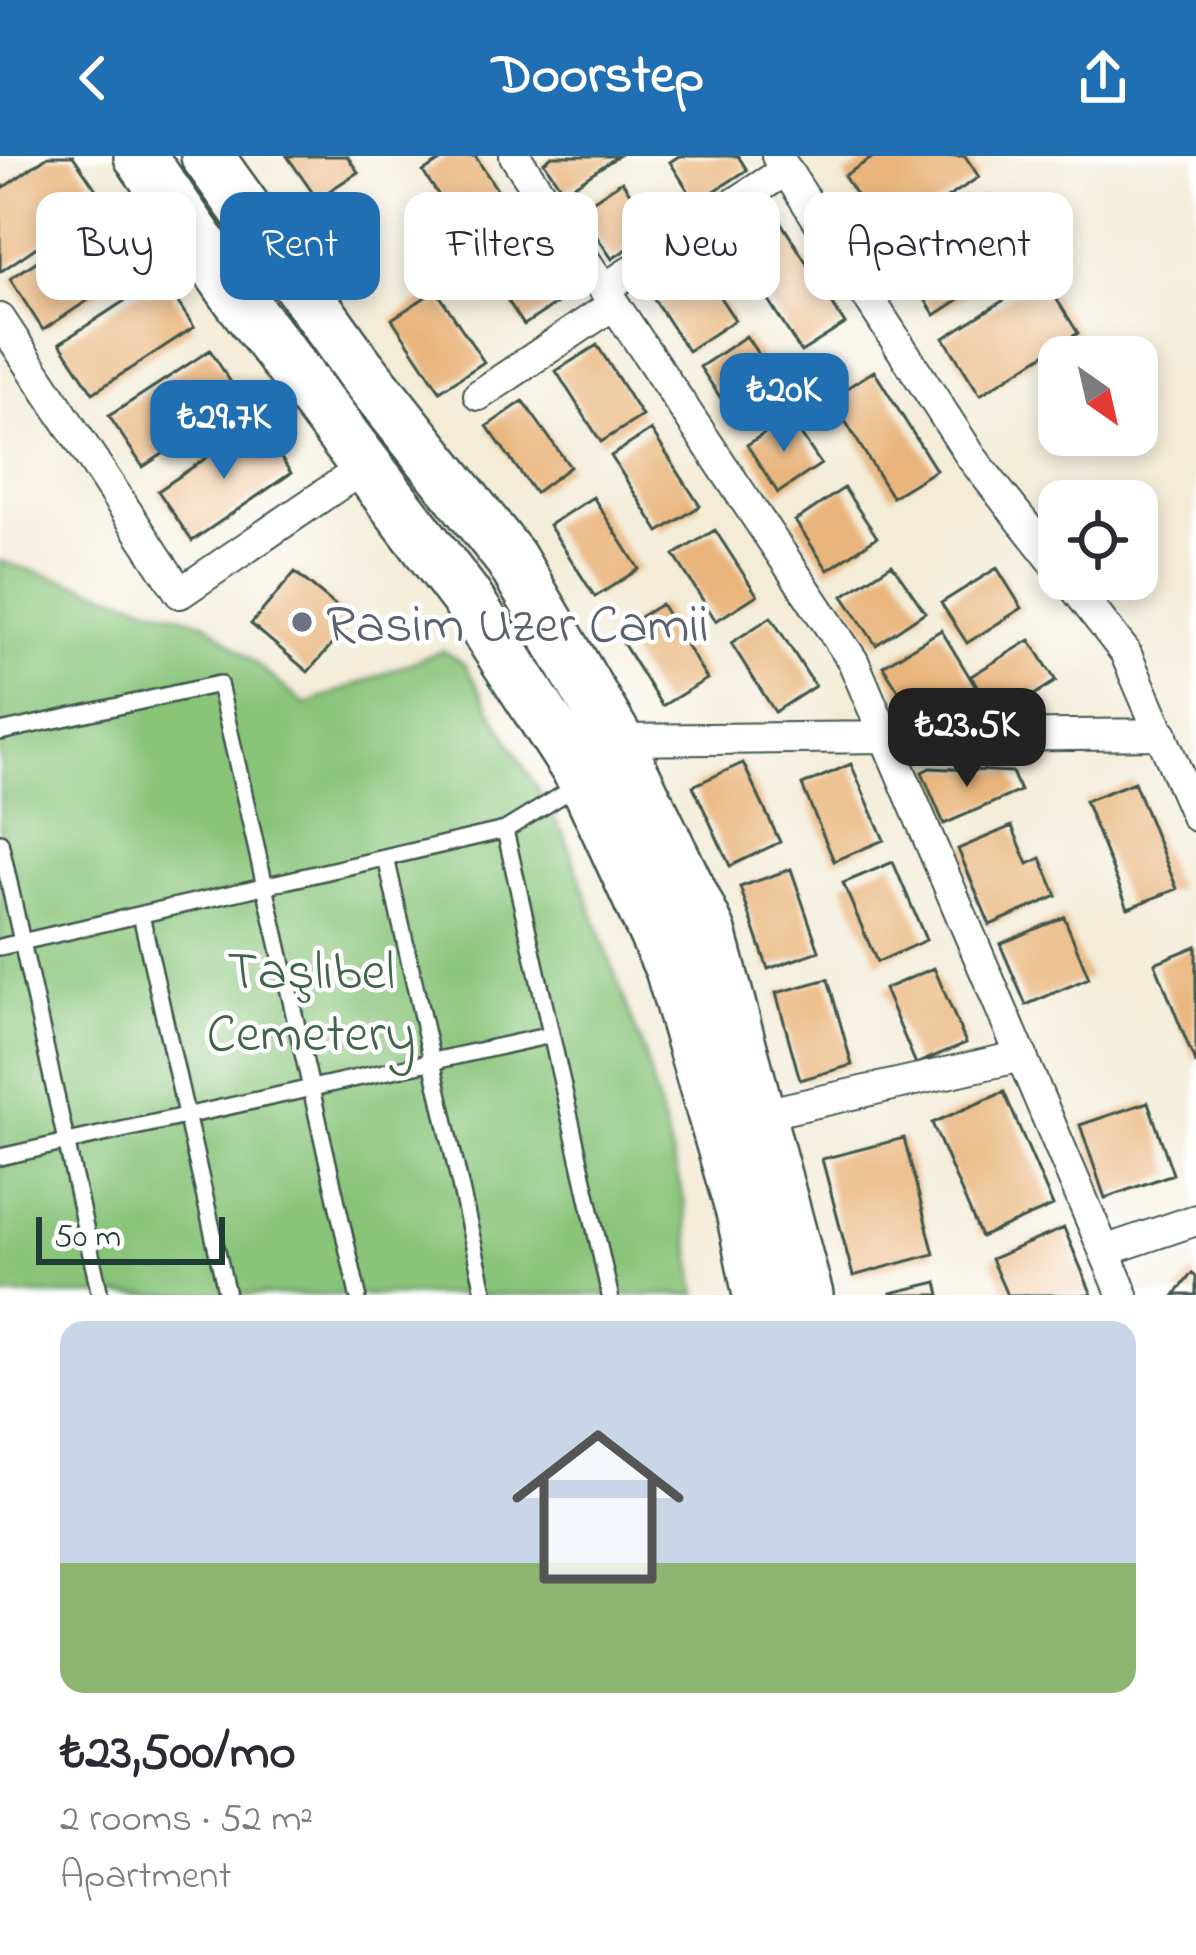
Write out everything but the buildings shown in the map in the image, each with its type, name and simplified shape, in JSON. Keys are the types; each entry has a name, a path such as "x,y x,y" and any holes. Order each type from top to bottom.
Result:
{"highway":[{"path":"119,156 150,170 237,296 465,596 585,781 671,969 742,1212 759,1295"},
{"path":"207,156 358,368 511,559 616,740 710,932 807,1295"},
{"path":"249,156 358,368"}],"street":[{"path":"515,156 853,661 1123,1295"},
{"path":"478,394 781,163 972,458 1038,541"},
{"path":"0,319 181,593 366,466"},
{"path":"1084,600 1125,652 1196,816"},
{"path":"616,740 1162,734"},
{"path":"760,1114 1022,1056"},
{"path":"1104,1251 1196,1220"}],"lane":[{"path":"0,732 220,684 358,1295"},
{"path":"0,947 505,830 585,781"},
{"path":"505,830 610,1295"},
{"path":"0,842 100,1295"},
{"path":"386,858 485,1295"},
{"path":"141,915 227,1295"},
{"path":"0,1157 551,1035"}],"green space":[{"name":"Taşlıbel Cemetery","path":"0,561 207,623 305,705 443,650 465,665 565,837 644,1053 684,1200 697,1295 0,1295"}],"place":[{"name":"Rasim Uzer Camii","path":"302,622"}]}
